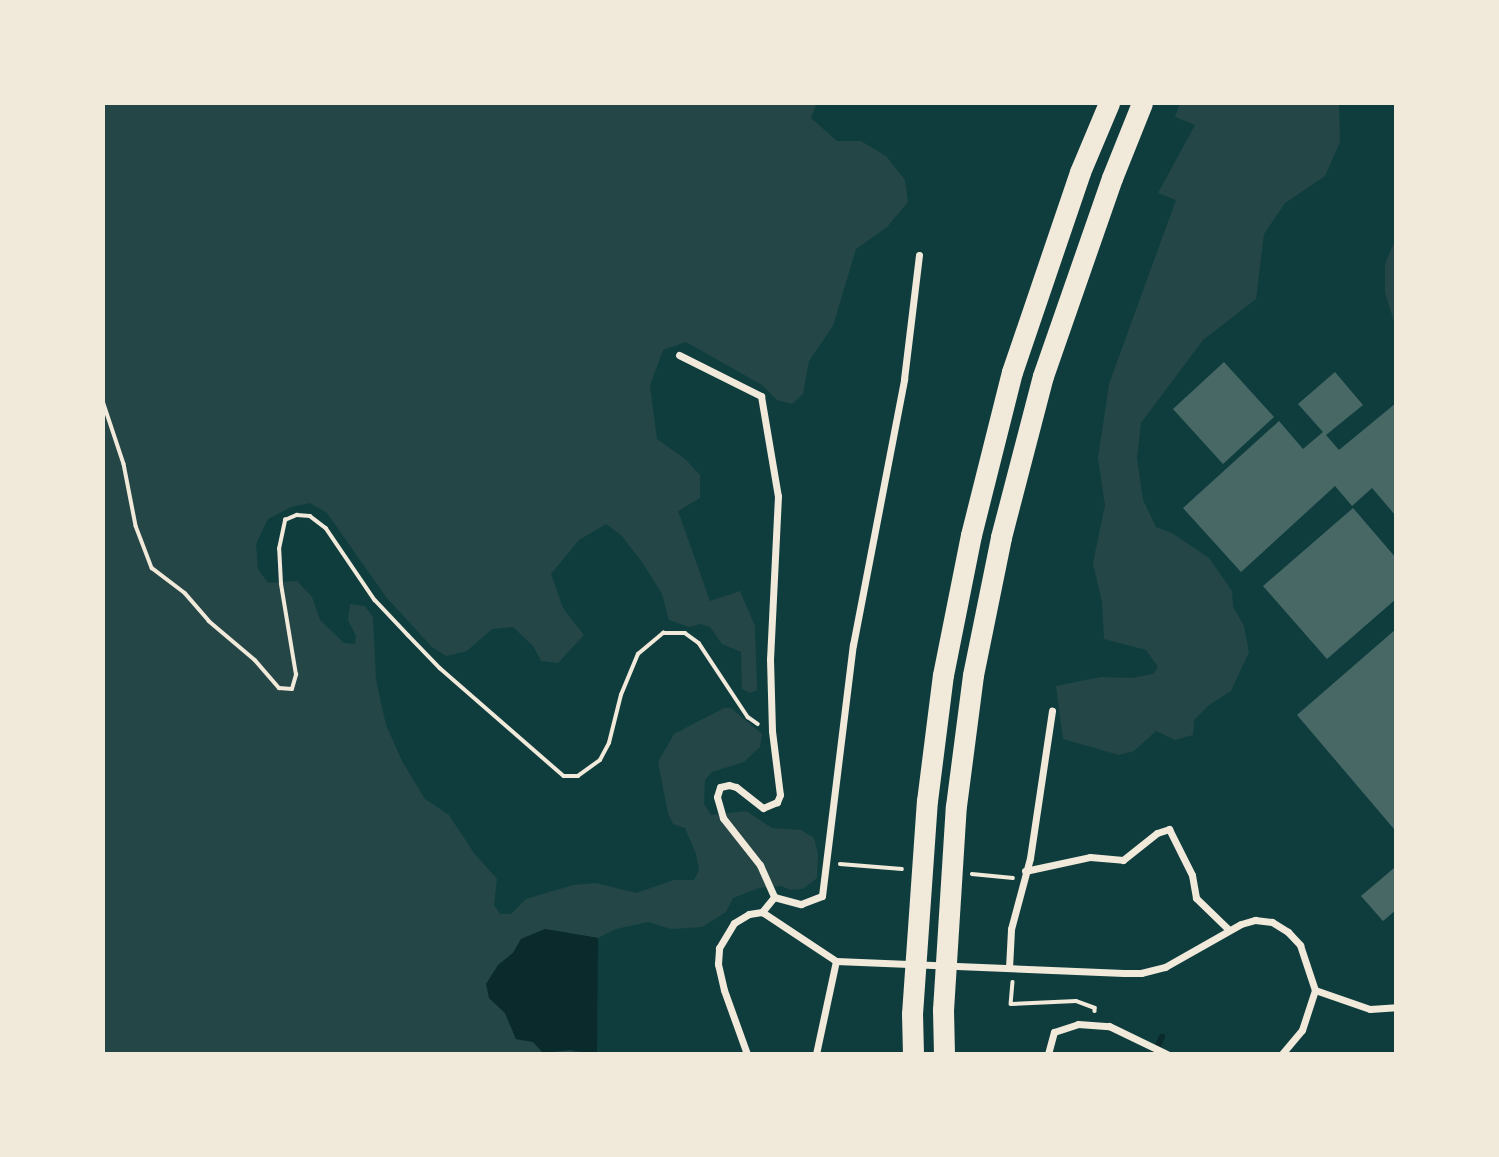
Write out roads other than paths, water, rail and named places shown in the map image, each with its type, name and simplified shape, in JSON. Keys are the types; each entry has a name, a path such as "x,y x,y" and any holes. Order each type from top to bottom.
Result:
{"highway":[{"path":"913,1054 912,1014 927,801 943,675 971,535 1012,372 1080,172 1109,103"},
{"path":"944,1054 943,1010 956,806 973,674 1001,537 1042,376 1112,177 1142,103"}],"street":[{"path":"774,897 801,904 813,902 822,896 853,645 904,379 919,255"},
{"path":"679,355 761,396 778,496 770,659 772,731 780,795 777,802 763,808 729,785 720,787 717,797 723,818 760,865 774,897"},
{"path":"1009,968 1011,929 1034,834 1052,711"},
{"path":"1025,871 1090,856 1123,860 1149,838 1169,829 1192,875 1196,898 1228,929"},
{"path":"762,912 774,897"},
{"path":"747,1054 724,989 718,964 719,948 734,923 749,914 762,912 836,961 1124,973 1152,971 1228,929 1255,920 1272,922 1288,932 1300,945 1315,990 1302,1030 1282,1054"},
{"path":"816,1054 836,961"},
{"path":"1315,990 1370,1009 1396,1007"},
{"path":"1048,1054 1054,1032 1063,1027 1095,1024 1109,1026 1167,1054"}],"waterway":[{"path":"1154,1054 1162,1037"}]}
